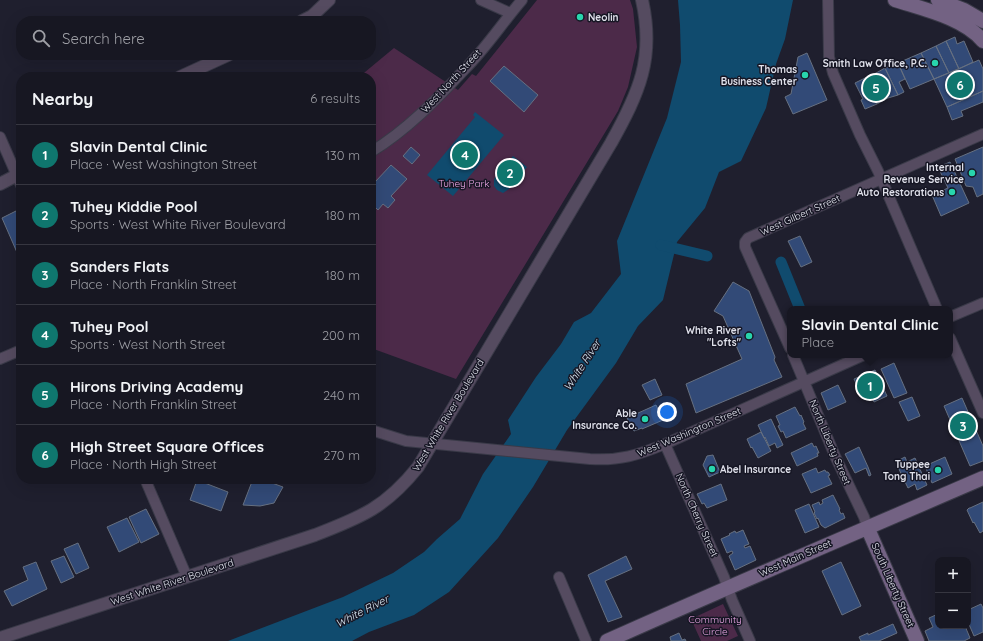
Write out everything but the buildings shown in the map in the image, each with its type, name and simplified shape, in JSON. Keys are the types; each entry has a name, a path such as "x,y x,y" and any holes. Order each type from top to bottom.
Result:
{"main road":[{"path":"895,0 966,26 978,34 983,41"},
{"path":"938,0 964,10 983,21"},
{"name":"West Main Street","path":"607,641 846,536 868,529 983,478"},
{"name":"South Liberty Street","path":"868,529 917,641"}],"street":[{"path":"312,16 329,0"},
{"path":"481,0 510,13"},
{"name":"West North Street","path":"376,148 409,125 433,103 466,68 522,0"},
{"name":"West White River Boulevard","path":"1,635 188,577 349,522 381,505 407,480 418,467 612,143 627,114 640,85 646,55 646,26 642,0"},
{"path":"828,0 829,57 831,65 936,306"},
{"path":"191,72 217,60"},
{"name":"West Gilbert Street","path":"787,341 744,247 748,238 983,134"},
{"path":"0,137 16,170"},
{"path":"0,184 16,179"},
{"path":"953,316 983,303"},
{"path":"953,345 983,413"},
{"path":"0,359 16,352"},
{"name":"North Liberty Street","path":"794,358 835,456 864,517 868,529"},
{"name":"West Washington Street","path":"376,432 406,441 601,460 625,458 665,444 857,358"},
{"name":"North Cherry Street","path":"665,444 750,641"},
{"path":"147,484 188,577"},
{"path":"559,577 586,641"}],"green space":[{"name":"Tuhey Park","path":"537,0 630,0 633,9 637,47 628,87 618,111 456,379 376,350 376,72 365,72 394,48 458,90 472,74 476,76"},
{"name":"Community Circle","path":"723,604 738,636 727,641 701,641 691,619"}],"water":[{"name":"White River","path":"678,0 793,0 785,39 776,64 766,108 741,161 719,172 705,208 677,242 663,300 638,326 616,363 567,430 533,487 498,538 449,592 414,615 369,632 352,641 228,641 343,597 393,573 424,552 460,519 483,474 511,434 508,420 536,377 561,344 574,322 591,313 621,274 617,241 667,118 681,62"},
{"path":"475,112 504,135 453,196 427,175 475,117 473,115"},
{"path":"513,156 527,167 509,189 503,193 497,190 494,186 494,179"}],"waterway":[{"path":"661,245 707,256"},
{"path":"781,262 799,306"}],"place":[{"name":"Neolin","path":"580,17"},
{"name":"Smith Law Office, P.C.","path":"935,63"},
{"name":"Thomas Business Center","path":"805,75"},
{"name":"High Street Square Offices","path":"960,85"},
{"name":"Hirons Driving Academy","path":"876,88"},
{"name":"Tuhey Pool","path":"465,155"},
{"name":"Tuhey Kiddie Pool","path":"510,173"},
{"name":"Internal Revenue Service","path":"972,173"},
{"name":"Auto Restorations","path":"952,192"},
{"name":"White River \"Lofts\"","path":"749,336"},
{"name":"Slavin Dental Clinic","path":"870,386"},
{"name":"Able Insurance Co.","path":"645,419"},
{"name":"Sanders Flats","path":"963,426"},
{"name":"Abel Insurance","path":"712,469"},
{"name":"Tuppee Tong Thai","path":"938,470"}]}
